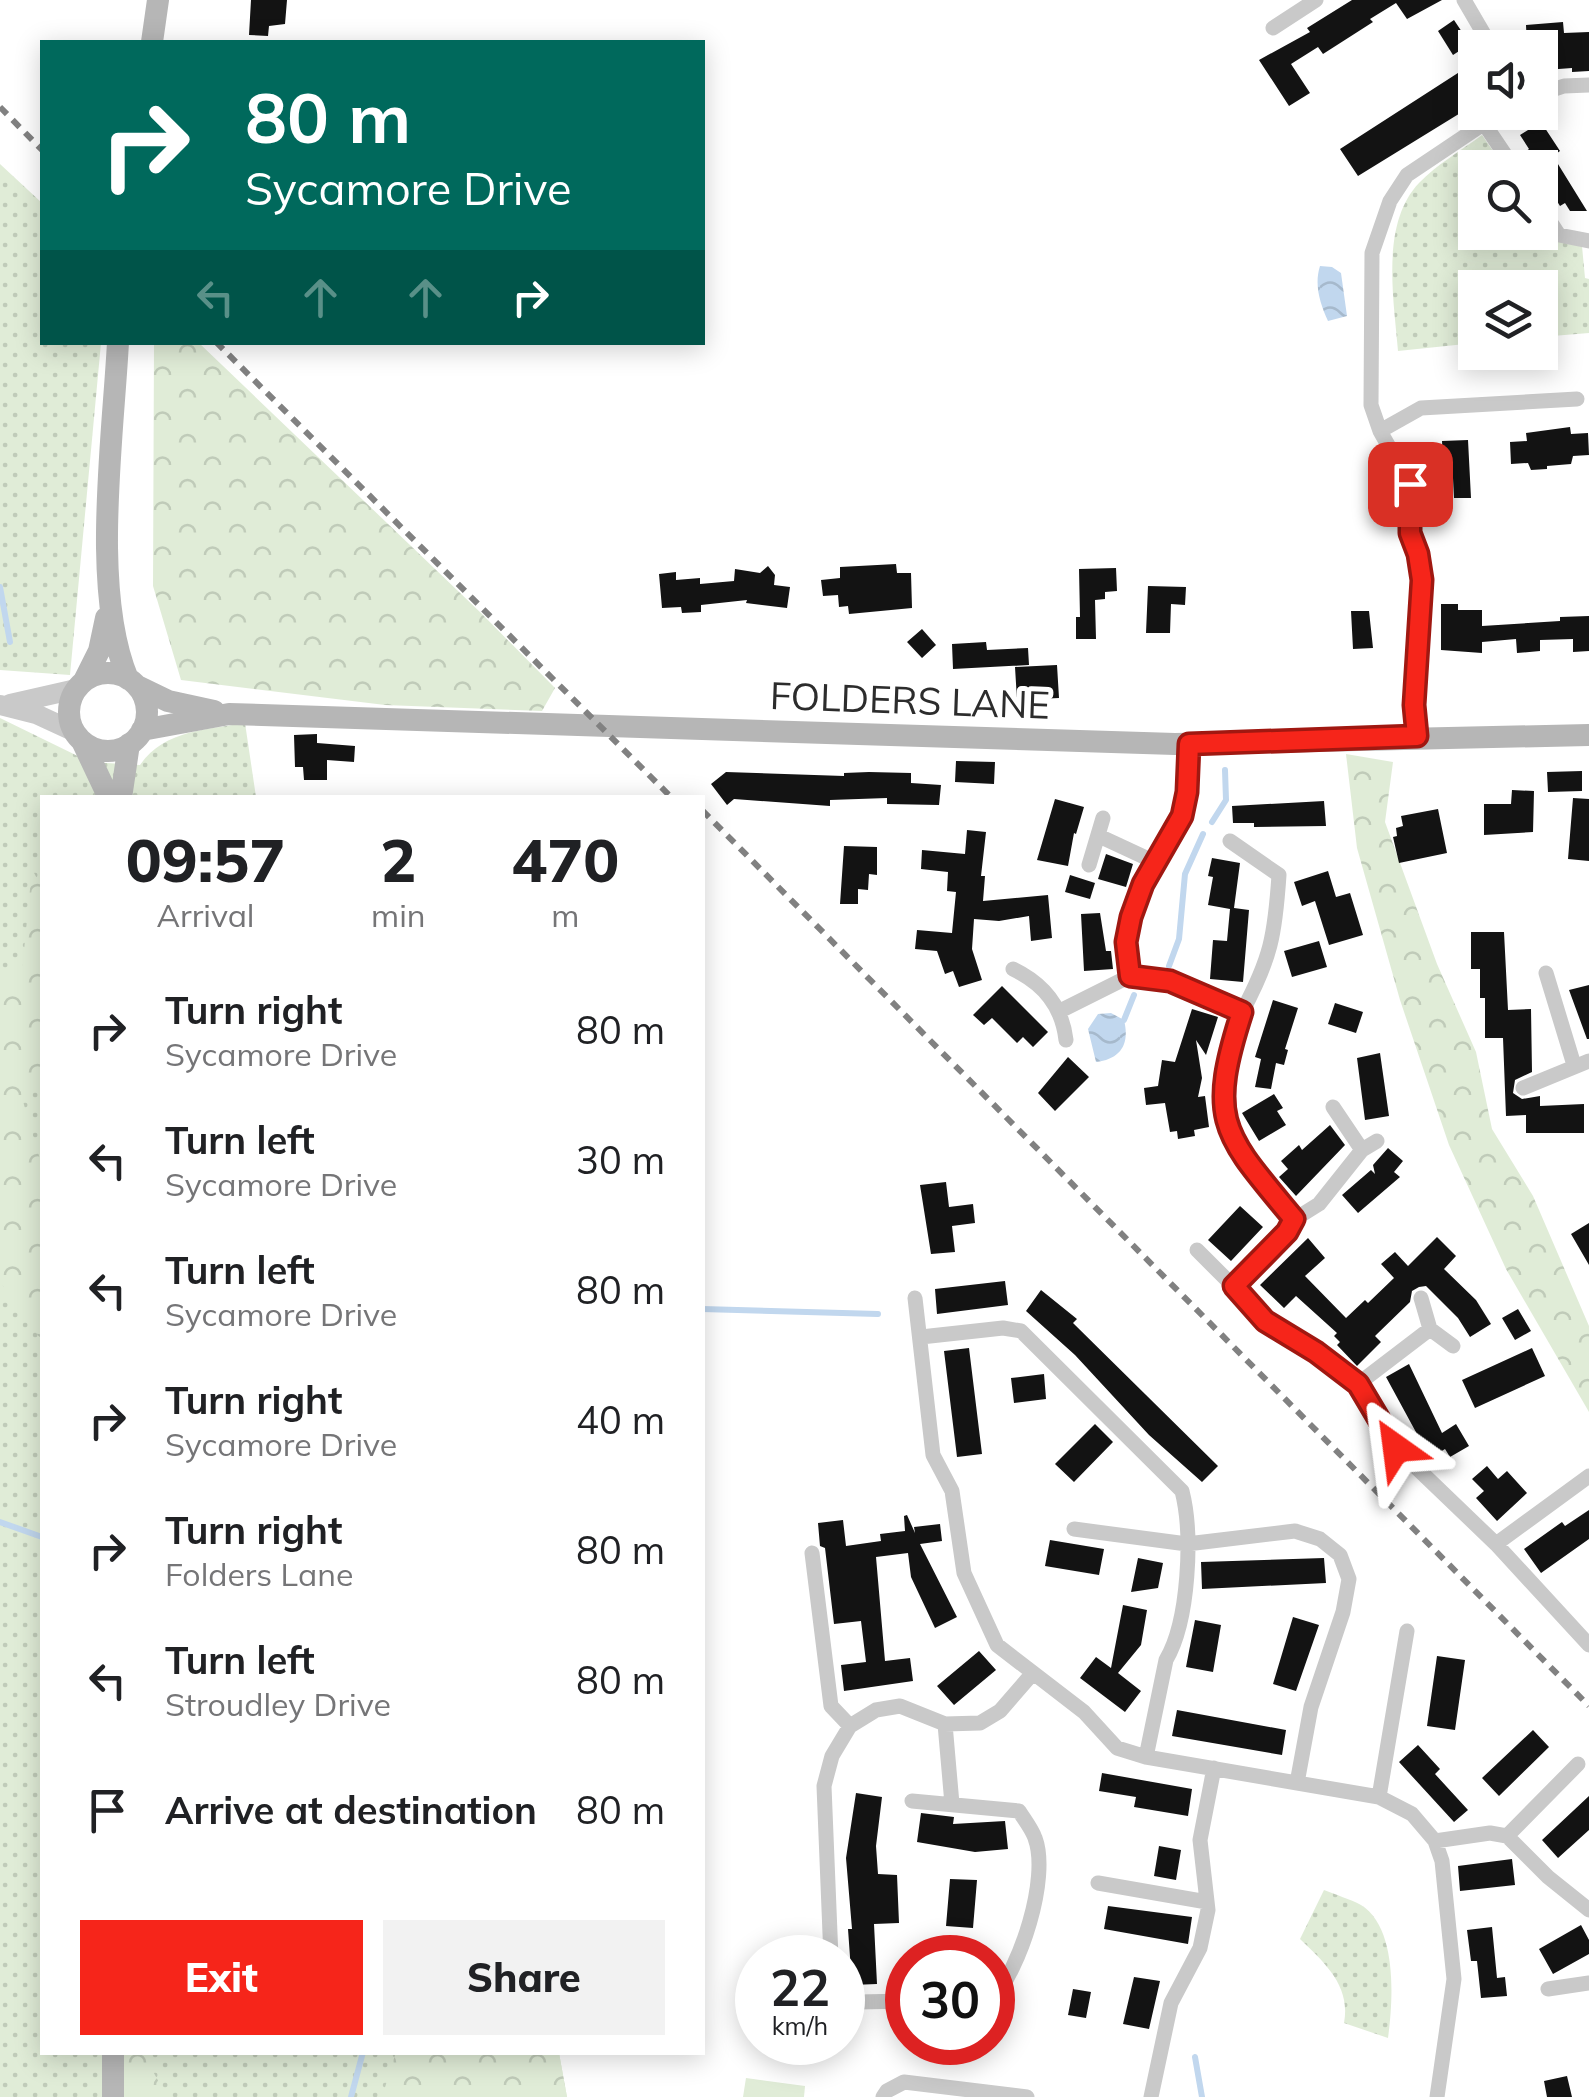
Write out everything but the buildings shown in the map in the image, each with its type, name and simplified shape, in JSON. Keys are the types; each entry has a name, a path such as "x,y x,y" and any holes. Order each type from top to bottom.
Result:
{"main road":[{"path":"152,40 158,0"},
{"path":"118,345 108,530 109,605 117,653 146,707 122,795"},
{"path":"107,795 69,711 99,651 109,605"},
{"path":"80,685 106,673 132,682"},
{"name":"FOLDERS LANE","path":"132,682 168,701 228,714 1189,744 1589,735"},
{"name":"FOLDERS LANE","path":"136,737 228,714"},
{"path":"78,736 98,749 109,750 136,737"},
{"path":"113,2055 113,2097"}],"street":[{"path":"1272,28 1292,6 1316,0"},
{"path":"1464,0 1482,30"},
{"path":"1558,88 1589,85"},
{"path":"1417,736 1414,705 1422,580 1410,533 1410,484 1380,431 1372,405 1372,253 1390,201 1407,175 1472,130"},
{"path":"1558,233 1589,242"},
{"path":"1380,431 1421,408 1577,399"},
{"path":"2,706 80,685"},
{"path":"2,706 36,714 78,736"},
{"path":"1130,976 1126,942 1131,917 1143,884 1185,808 1189,744"},
{"path":"1090,866 1103,818"},
{"path":"1099,836 1156,862"},
{"path":"1230,841 1280,875 1272,948 1242,1012 1223,1090 1225,1118 1242,1156 1294,1219"},
{"path":"1013,969 1034,981 1060,1011 1066,1040"},
{"path":"1523,1088 1582,1063 1546,973"},
{"path":"1060,1011 1130,976 1170,981 1242,1012"},
{"path":"1334,1108 1362,1150"},
{"path":"1234,1286 1287,1232 1294,1219 1319,1204 1362,1150 1377,1141"},
{"path":"1197,1250 1265,1321 1358,1384 1396,1448 1496,1544 1589,1645"},
{"path":"915,1298 933,1455 952,1491 964,1573 997,1646 1084,1712 1117,1748 1146,1757 1379,1797 1412,1814 1434,1841 1442,1861 1454,1979 1436,2097"},
{"path":"1421,1298 1430,1329 1453,1346"},
{"path":"920,1337 1003,1328 1021,1331 1182,1491 1188,1515 1185,1588 1146,1757"},
{"path":"1358,1384 1430,1329"},
{"path":"1496,1544 1589,1476"},
{"path":"1074,1529 1186,1544 1295,1531 1320,1539 1340,1555 1349,1579 1343,1612 1311,1706 1296,1783"},
{"path":"812,1554 831,1706 850,1726"},
{"path":"1379,1797 1406,1631"},
{"path":"829,1935 824,1786 832,1756 850,1726 876,1710 900,1706 945,1724 980,1723 1000,1711 1032,1674"},
{"path":"945,1724 952,1804"},
{"path":"1507,1836 1578,1764"},
{"path":"1151,2097 1171,2003 1200,1948 1207,1902 1200,1840 1214,1768"},
{"path":"912,1800 1020,1811 1035,1838 1040,1868 1036,1906 1015,1958"},
{"path":"1434,1841 1490,1833 1507,1836 1589,1910"},
{"path":"1098,1884 1207,1902"},
{"path":"1548,1989 1589,1983"},
{"path":"883,2097 904,2082 1028,2097"}],"green space":[{"path":"1482,135 1492,150 1461,150"},
{"path":"1458,152 1458,250 1558,250 1558,239 1582,246 1585,278 1589,279 1589,333 1558,336 1558,270 1458,270 1458,345 1398,351 1392,263 1399,219 1419,183"},
{"path":"0,164 40,201 40,345 101,345 70,675 0,670"},
{"path":"154,345 201,345 555,688 542,711 385,705 181,680 153,586"},
{"path":"0,718 90,762 140,765 173,738 245,723 256,795 40,795 40,2055 559,2055 567,2097 0,2097"},
{"path":"1346,754 1393,762 1385,822 1437,964 1476,1052 1492,1129 1533,1196 1589,1326 1589,1412 1506,1269 1449,1145 1400,1000 1357,848"},
{"path":"32,869 40,884 40,1077 22,1098 40,1159 40,1338 0,1282 0,972 22,971"},
{"path":"1324,1890 1361,1905 1382,1930 1390,1966 1388,2038 1344,2023 1340,1986 1327,1966 1300,1939"},
{"path":"121,2055 144,2055 167,2097 121,2097"},
{"path":"395,2055 559,2055 567,2097 382,2097"},
{"path":"746,2078 805,2086 804,2097 743,2097"}],"water":[{"path":"1320,266 1341,273 1347,316 1328,321 1319,294"},
{"path":"1111,1013 1124,1020 1124,1043 1112,1058 1096,1062 1088,1029 1098,1014"}],"waterway":[{"path":"0,587 10,642"},
{"path":"1212,822 1226,800 1225,770"},
{"path":"1169,966 1179,939 1185,874 1203,834"},
{"path":"1124,1020 1134,995"},
{"path":"705,1309 878,1314"},
{"path":"0,1522 40,1536"},
{"path":"351,2097 362,2055"},
{"path":"1195,2057 1202,2097"}],"railway":[{"path":"0,107 40,148"},
{"path":"219,345 669,795"},
{"path":"705,813 1589,1706"}],"route":[{"path":"1396,1448 1358,1384 1265,1321 1234,1286 1287,1232 1294,1219 1242,1156 1225,1118 1223,1090 1242,1012 1170,981 1130,976 1126,942 1143,884 1185,808 1189,744 1417,736 1414,705 1422,580 1410,533 1410,484"}]}
